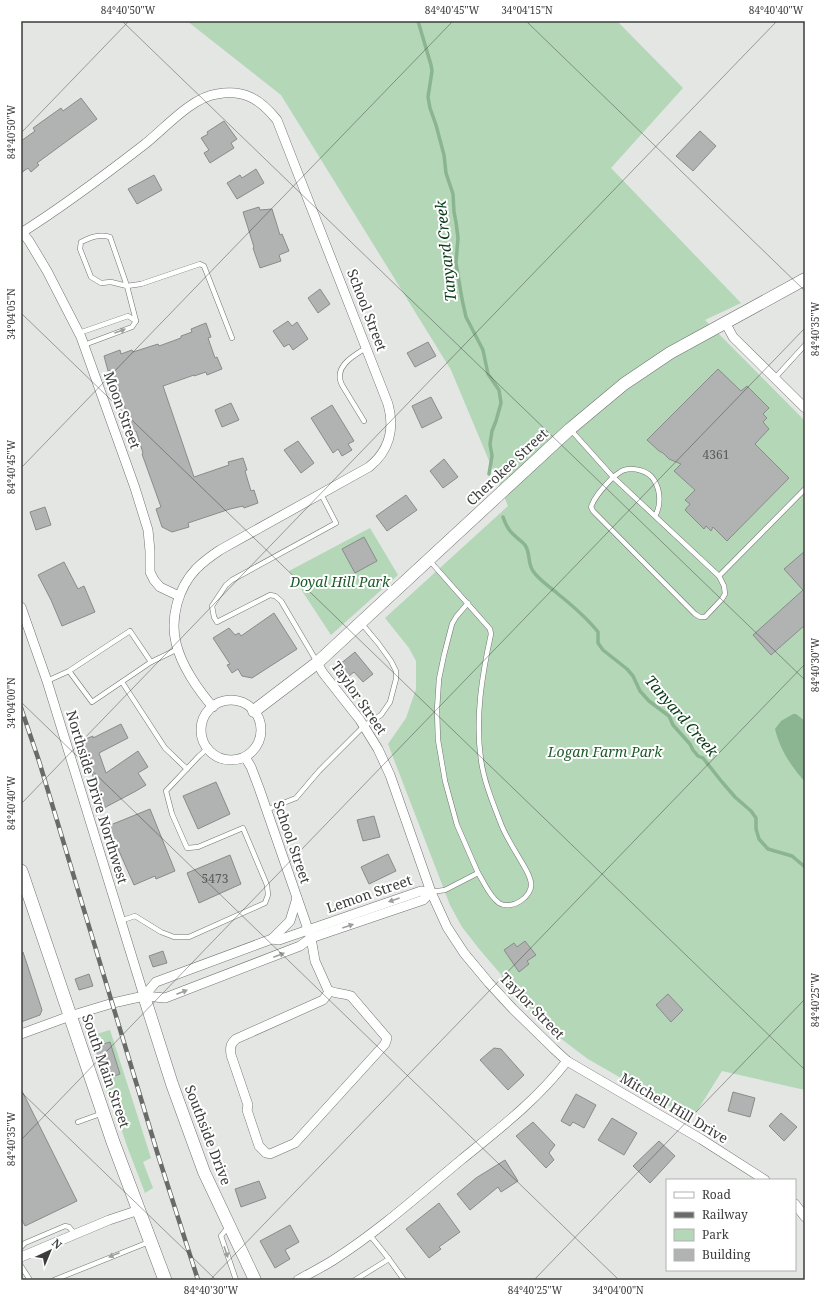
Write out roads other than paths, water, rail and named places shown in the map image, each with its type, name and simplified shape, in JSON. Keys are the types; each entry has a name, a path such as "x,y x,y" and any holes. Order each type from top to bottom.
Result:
{"main road":[{"name":"South Main Street","path":"21,871 103,1113 151,1241 163,1278"}],"street":[{"name":"School Street","path":"22,233 54,212 117,166 190,106 215,94 241,93 255,98 268,108 277,120 388,404 391,413 391,430 389,440 381,456 369,467 220,550 195,570 187,581 179,596 175,614 174,629 176,644 181,657 197,687 213,707"},
{"name":"Moon Street","path":"22,233 47,271 84,345 135,488 148,530 150,572 160,587 179,596"},
{"name":"Cherokee Street","path":"254,711 318,663 570,429 600,403 670,353 805,279"},
{"path":"725,322 733,337 805,408"},
{"name":"Northside Drive Northwest","path":"21,606 47,681 144,996"},
{"name":"Taylor Street","path":"318,663 323,673 364,726 378,749 390,775 431,892 447,927 464,953 489,983 513,1009 567,1061"},
{"path":"225,701 239,701 254,711 259,719 261,736 258,744 252,752 245,757 236,760 227,760 218,757 204,744 202,724 206,714 213,707 225,701"},
{"name":"School Street","path":"245,757 251,767 310,934 315,961 322,978 330,991"},
{"name":"Lemon Street","path":"144,996 156,982 272,939 279,940 310,934 423,900 431,892"},
{"path":"272,939 290,921 297,898"},
{"name":"Lemon Street","path":"21,1034 70,1016 144,996 165,998 300,946 310,934"},
{"path":"330,991 351,996 386,1038 385,1044 295,1142 270,1154 266,1154 259,1146 247,1110 248,1105 231,1055 230,1047 236,1039 322,1000 330,991"},
{"name":"Southside Drive","path":"144,996 172,1084 204,1172 255,1280"},
{"path":"298,1280 335,1259 424,1191 523,1109 555,1078 567,1061"},
{"name":"Mitchell Hill Drive","path":"567,1061 701,1139 763,1179"},
{"path":"796,1205 805,1217"},
{"path":"21,1258 109,1220 139,1210"}],"lane":[{"path":"84,345 132,327 136,321 127,286 110,237 103,235 90,237 81,242 80,249 91,277 101,283 111,282 127,286 141,284 200,264 204,266 232,338"},
{"path":"79,333 128,316 136,321"},
{"path":"775,378 805,345"},
{"path":"364,421 339,380 339,375 343,365 366,348"},
{"path":"570,429 613,477 719,576 724,586 725,594 705,617 700,617 695,614 591,507 602,489 613,477 622,470 638,469 654,479 660,502 655,516"},
{"path":"719,576 805,489"},
{"path":"318,663 281,600 275,596 270,595 217,622 214,618 212,606 226,585 232,580 336,523 321,494"},
{"path":"429,560 468,603 487,624 490,629 491,634 483,671 479,712 481,761 501,825 528,873 531,883 531,887 524,900 511,905 499,903 493,897 478,873 457,826 445,781 438,740 437,710 444,654 452,624 456,616 468,603"},
{"path":"266,810 296,798 319,771 364,726 381,715 390,702 396,679 396,671 391,661 378,643 360,623"},
{"path":"47,681 69,671 130,631 151,662"},
{"path":"69,671 92,702 151,662 178,649"},
{"path":"122,682 165,748 187,769"},
{"path":"120,921 135,916 160,932 174,937 189,937 265,903 268,895 267,885 243,828 198,847 188,848 172,814 166,791 208,748"},
{"path":"431,892 445,890 478,873"},
{"path":"78,1122 103,1113"},
{"path":"21,1247 25,1243 66,1226 69,1227 75,1234"},
{"path":"229,1226 221,1236 236,1280"},
{"path":"369,1234 404,1280"},
{"path":"54,1280 151,1241"},
{"path":"21,1258 30,1280"},
{"path":"356,1280 388,1259"}],"waterway":[{"name":"Tanyard Creek","path":"418,21 432,71 428,97 430,108 436,125 444,155 446,173 453,194 458,238 456,263 462,299 466,317 483,350 488,374 499,390 501,403 492,431 490,444 492,456 489,474"},
{"name":"Tanyard Creek","path":"503,517 510,531 527,548 531,568 535,574 589,622 598,632 598,643 603,650 627,669 633,676 640,691 649,701 669,716 673,725 690,744 698,756 703,758 735,797 751,811 756,818 756,829 759,839 768,849 792,856 805,867"}],"railway":[{"path":"21,708 39,761 158,1155 198,1280"}],"park label":[{"name":"Doyal Hill Park","path":"340,582"},
{"name":"Logan Farm Park","path":"605,752"}]}
